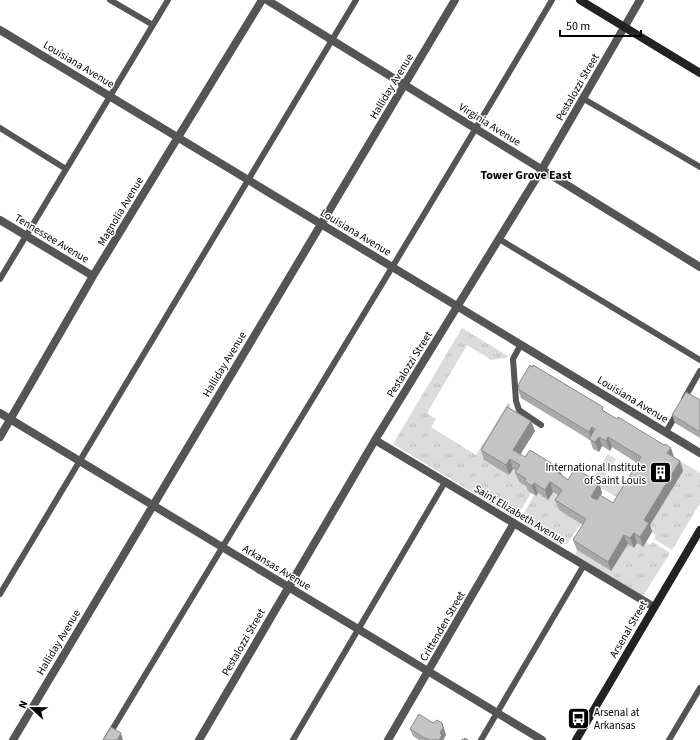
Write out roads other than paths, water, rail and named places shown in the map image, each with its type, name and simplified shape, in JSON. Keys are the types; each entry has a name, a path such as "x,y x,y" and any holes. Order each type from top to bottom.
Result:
{"main road":[{"path":"580,0 700,73"},
{"name":"Arsenal Street","path":"576,740 700,530"}],"street":[{"name":"Magnolia Avenue","path":"0,437 93,276 262,0"},
{"name":"Virginia Avenue","path":"267,0 700,267"},
{"name":"Halliday Avenue","path":"13,740 455,0"},
{"name":"Pestalozzi Street","path":"199,740 375,440 584,99 640,0"},
{"name":"Louisiana Avenue","path":"0,30 700,453"},
{"name":"Tennessee Avenue","path":"0,220 93,276"},
{"name":"Arkansas Avenue","path":"0,413 542,740"},
{"name":"Saint Elizabeth Avenue","path":"375,440 654,607"},
{"name":"Crittenden Street","path":"388,740 514,523"}],"lane":[{"path":"110,0 153,25"},
{"path":"0,279 168,0"},
{"path":"0,594 356,0"},
{"path":"106,740 222,546 393,267 552,0"},
{"path":"584,99 700,167"},
{"path":"0,128 66,170"},
{"path":"499,239 700,360"},
{"path":"521,344 513,359 516,401 520,410 541,425"},
{"path":"666,432 700,371"},
{"path":"293,740 446,482"},
{"path":"481,740 584,565"},
{"path":"669,740 700,688"}],"place":[{"name":"International Institute of Saint Louis","path":"661,473"},
{"name":"Arsenal at Arkansas","path":"578,718"}],"district":[{"name":"Tower Grove East","path":"526,175"}]}
